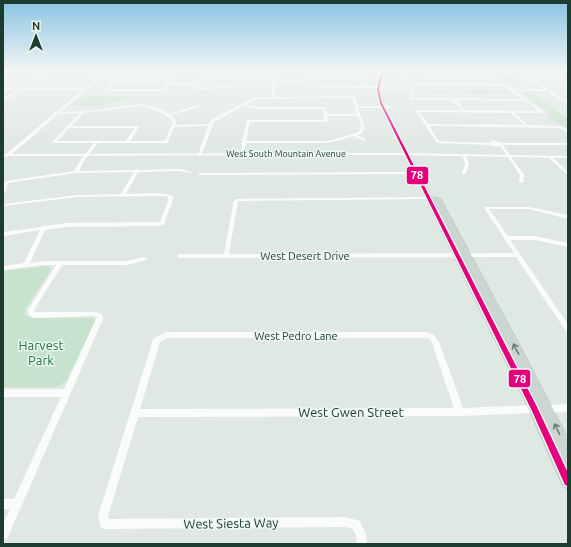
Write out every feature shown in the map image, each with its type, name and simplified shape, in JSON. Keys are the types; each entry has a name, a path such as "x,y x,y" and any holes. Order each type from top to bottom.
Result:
{"main road":[{"path":"379,97 463,255 541,409 568,452"},
{"path":"410,154 417,173 433,198"},
{"path":"541,409 568,482"}],"street":[{"path":"4,157 76,97"},
{"path":"200,155 215,118 252,100 267,97 353,97 363,129 354,135 332,141 244,142"},
{"path":"412,97 412,98 526,100"},
{"path":"521,97 542,112 418,111 438,142 491,144 494,141 501,144 568,144"},
{"path":"557,97 568,104"},
{"path":"247,98 252,100"},
{"path":"453,99 464,111"},
{"path":"56,113 82,113 141,105 156,108 169,115 175,122 166,142 54,142 82,113"},
{"path":"242,105 259,108 324,108 326,121 248,121 242,154"},
{"path":"169,115 198,106"},
{"path":"356,107 385,107"},
{"path":"512,112 528,127"},
{"path":"325,115 359,115"},
{"path":"122,127 127,121"},
{"path":"174,126 211,125"},
{"path":"427,125 561,127 568,132"},
{"path":"69,127 137,127 127,142"},
{"path":"354,135 364,140"},
{"path":"287,136 287,142"},
{"path":"76,172 86,155 97,142"},
{"path":"491,144 507,156"},
{"path":"501,144 507,156 522,175 521,182"},
{"name":"West South Mountain Avenue","path":"4,157 242,154 410,154 568,157"},
{"path":"464,155 467,162 464,174"},
{"path":"550,157 566,169 568,174"},
{"path":"123,195 137,170"},
{"path":"3,193 6,182 76,172 137,170 180,170 190,172"},
{"path":"200,174 417,173"},
{"path":"3,205 61,197 123,195 170,196 172,198 165,216 159,224 44,227 3,234"},
{"path":"226,256 236,200 433,198"},
{"path":"568,217 529,208 486,208 568,329"},
{"path":"27,264 44,227"},
{"path":"506,238 542,239 568,246"},
{"name":"West Desert Drive","path":"180,256 518,255"},
{"path":"3,268 27,264 127,263 144,259"},
{"path":"3,535 100,316 31,313 31,310 60,263"},
{"name":"West Pedro Lane","path":"134,413 157,340 160,337 426,335 432,337 435,342 460,412"},
{"path":"3,393 67,393"},
{"name":"West Gwen Street","path":"134,413 460,412 568,408"},
{"name":"West Siesta Way","path":"134,413 103,516 105,524 345,522 356,525 362,544"},
{"path":"3,504 17,504"}],"green space":[{"path":"83,97 129,97 125,100 95,106 71,105 80,101"},
{"path":"528,97 537,97 568,119 568,128 550,119 546,111 549,110 544,109 533,101 535,100"},
{"name":"Harvest Park","path":"48,266 51,270 25,309 25,315 31,318 93,318 95,321 67,380 57,387 3,387 3,271"}],"transit line":[{"name":"78","path":"380,97 381,103 535,409 568,482"}]}
